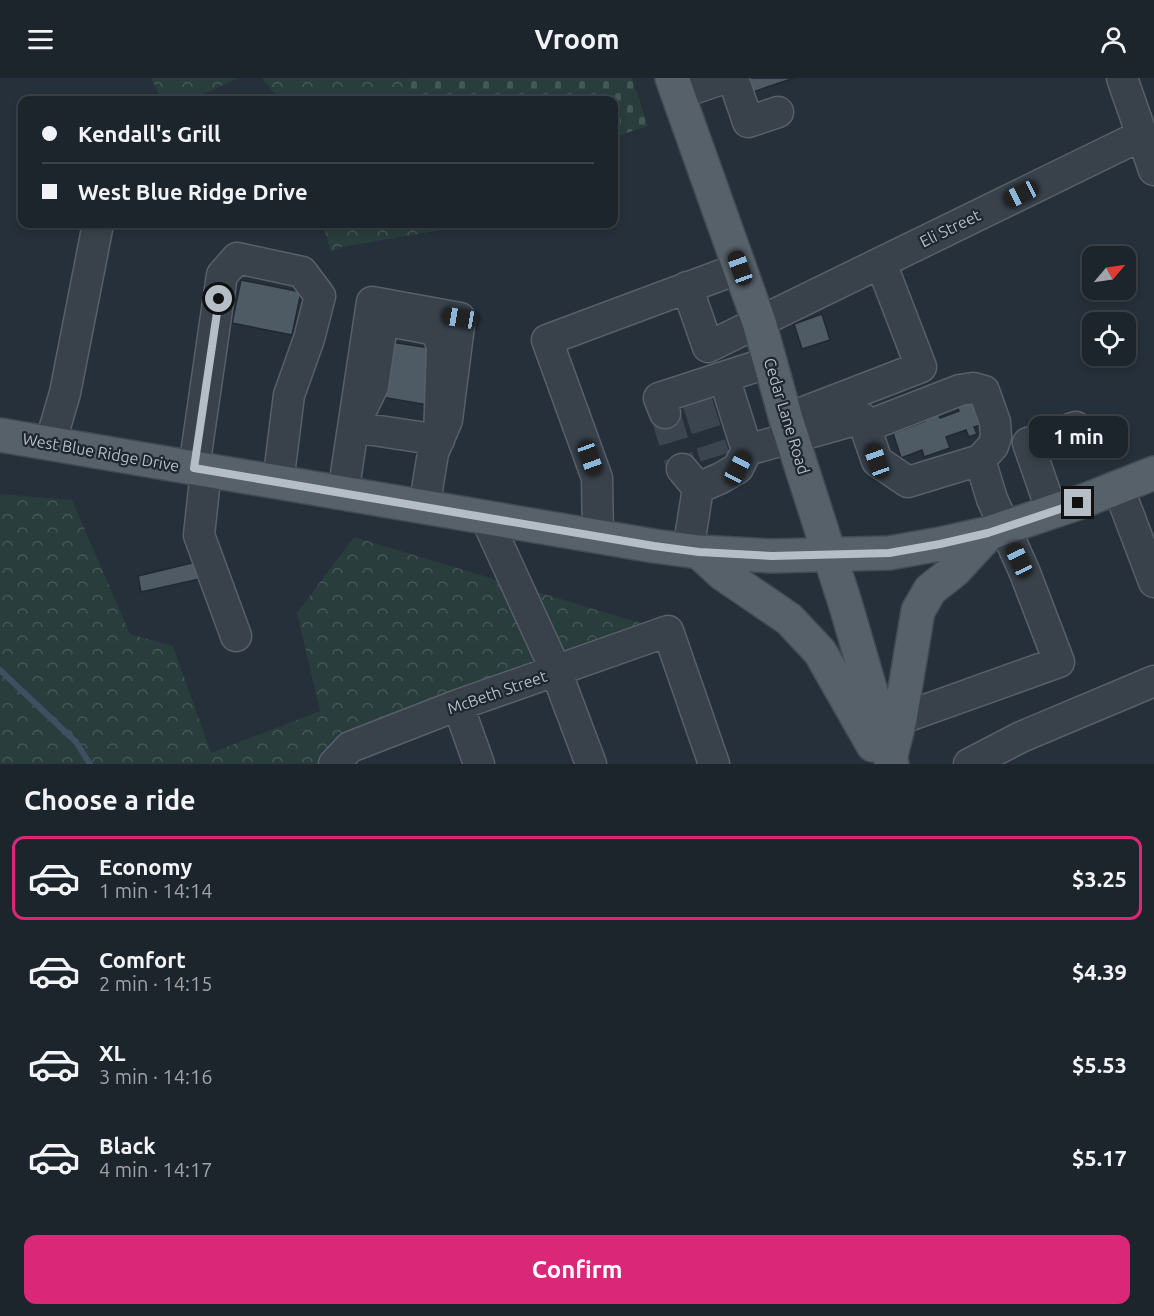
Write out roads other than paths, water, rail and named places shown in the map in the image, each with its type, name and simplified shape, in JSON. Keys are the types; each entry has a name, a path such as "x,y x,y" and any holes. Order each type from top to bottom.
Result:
{"main road":[{"name":"Cedar Lane Road","path":"675,86 759,322 789,429 830,553 889,762"},
{"name":"West Blue Ridge Drive","path":"0,435 598,537 694,551 772,556 889,553 940,544 997,530 1052,512 1154,473"},
{"path":"889,762 900,719 918,611 930,590 997,530"},
{"path":"694,551 723,574 789,619 820,652 889,762"}],"street":[{"path":"675,86 725,78"},
{"path":"733,78 748,122 778,112"},
{"path":"1122,78 1154,170"},
{"name":"Eli Street","path":"687,287 708,347 1142,135"},
{"path":"50,444 65,393 97,228"},
{"path":"236,636 199,535 200,469 222,275 237,258 302,272 320,296 309,339 289,395 278,483"},
{"path":"694,551 704,473 738,468 747,450 921,367 881,263"},
{"path":"598,537 597,478 547,340 740,268"},
{"path":"343,494 372,302 460,318 447,420 433,453 424,508"},
{"path":"665,413 659,398 694,394 724,377 770,362"},
{"path":"724,377 747,450"},
{"path":"789,429 862,418 865,427 877,461 908,482 980,460 993,446 996,437 995,422 984,391 973,388 960,390 865,427"},
{"path":"353,427 439,440"},
{"path":"1052,512 1028,443 1076,427"},
{"path":"900,719 1059,662 1025,573 997,530 992,498 980,460"},
{"path":"1118,487 1154,582"},
{"path":"486,518 556,671 591,764"},
{"name":"McBeth Street","path":"347,758 458,705 668,631 714,764"},
{"path":"969,764 1021,737 1154,681"},
{"path":"458,705 479,764"}],"waterway":[{"path":"0,670 76,742 90,764"}],"tunnel":[{"path":"697,401 715,457"},
{"path":"665,413 682,469"}]}
